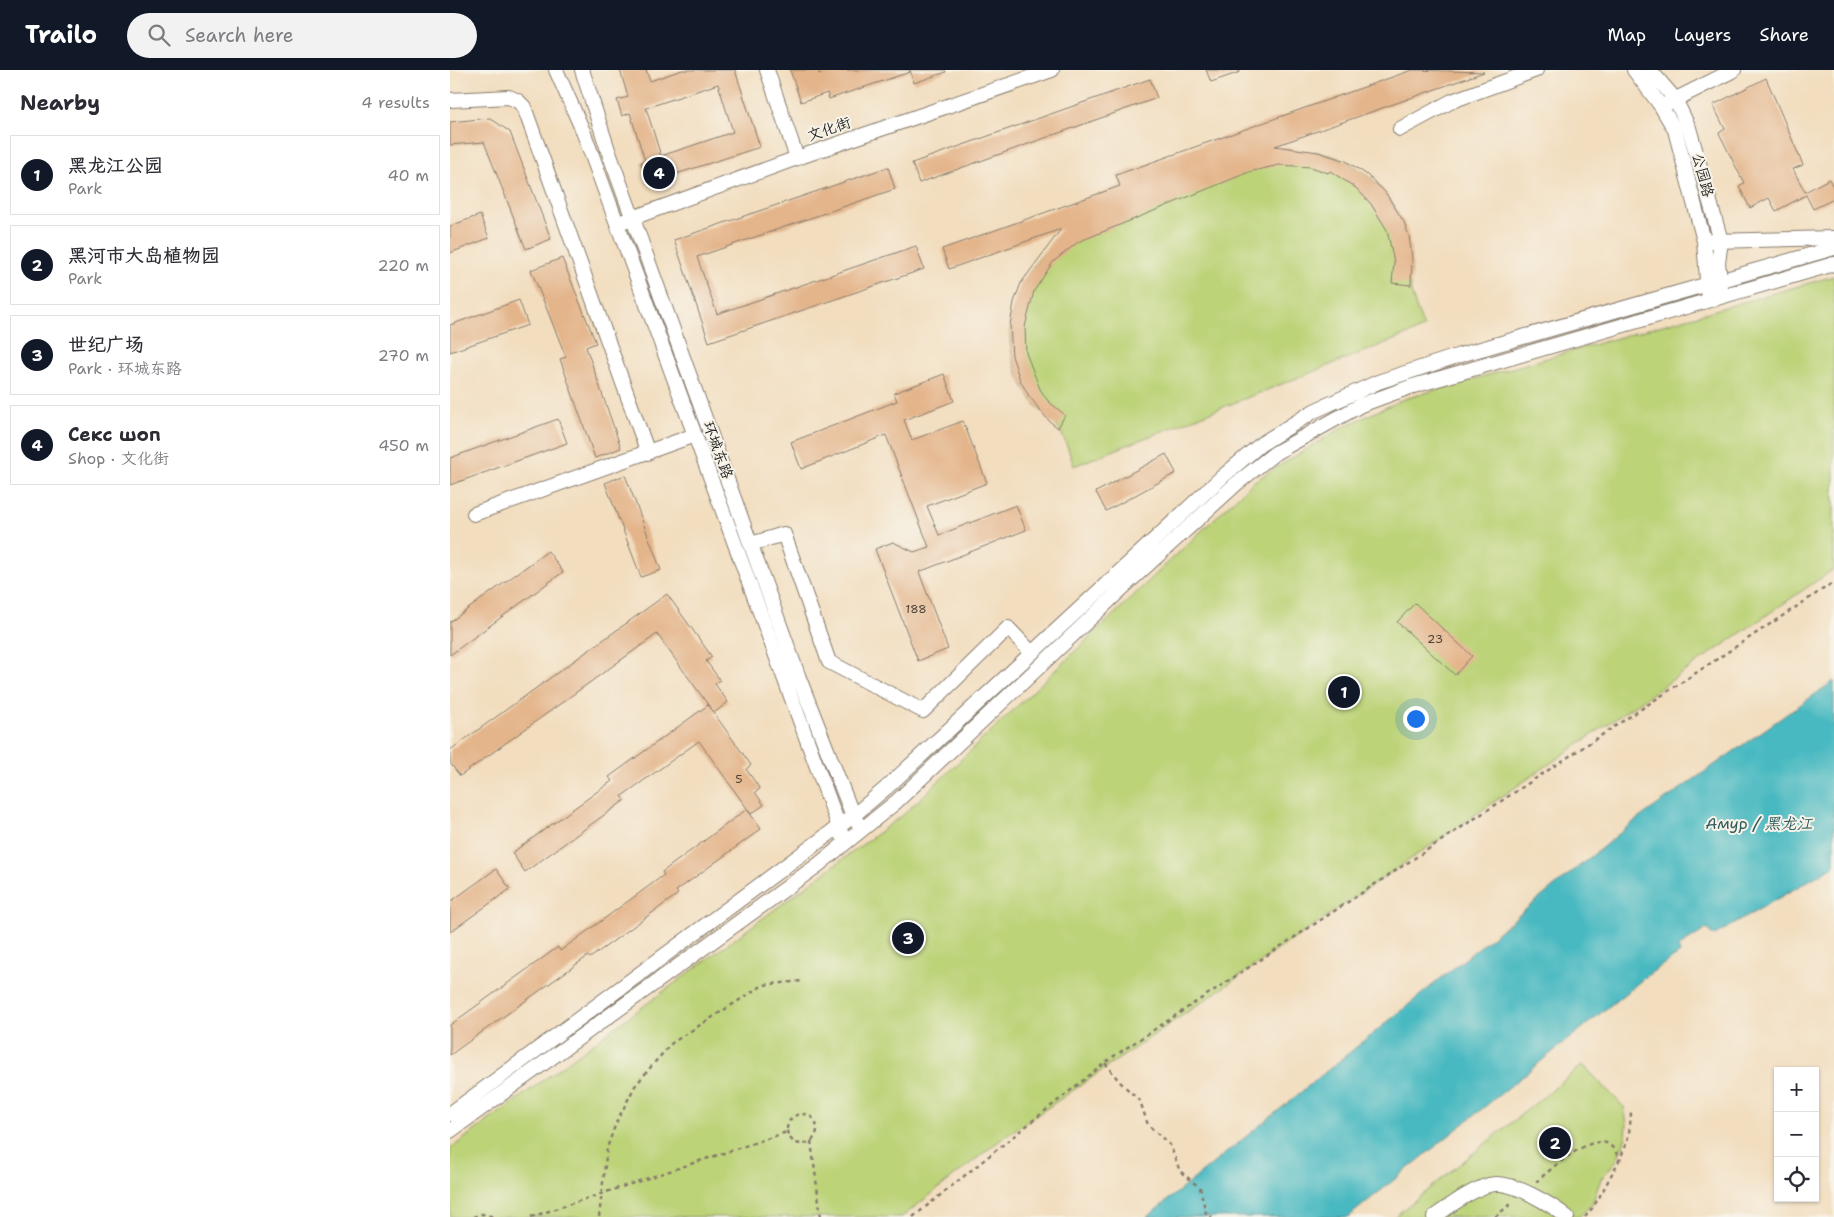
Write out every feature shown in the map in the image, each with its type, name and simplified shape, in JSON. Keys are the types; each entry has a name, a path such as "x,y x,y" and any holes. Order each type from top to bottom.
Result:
{"street":[{"name":"环城东路","path":"556,70 583,131 618,223 838,828 846,842"},
{"name":"环城东路","path":"582,70 632,218 751,544 853,816 862,829"},
{"path":"767,70 797,158"},
{"name":"文化街","path":"618,223 797,158 1052,70"},
{"path":"1400,129 1452,101 1536,70"},
{"name":"公园路","path":"1634,70 1661,106 1675,130 1704,242 1716,298"},
{"name":"公园路","path":"1650,70 1676,99 1689,128 1721,241 1713,283"},
{"path":"1661,106 1734,70"},
{"path":"450,100 509,97 518,101 524,107 648,453"},
{"path":"1704,242 1834,238"},
{"path":"451,1123 853,816 886,788 1260,444 1314,411 1355,391 1410,371 1834,248"},
{"path":"451,1123 810,871 896,802 1236,484 1275,453 1361,405 1410,387 1834,264"},
{"path":"474,514 695,436"},
{"path":"751,544 784,534 829,662 924,711 1008,628 1032,652"},
{"path":"1434,1217 1474,1191 1494,1184 1516,1188 1567,1217"}],"path":[{"path":"913,1217 1105,1063 1834,582"},
{"path":"599,1217 607,1148 616,1123 635,1086 672,1043 763,985 802,981"},
{"path":"1105,1063 1119,1081 1140,1101 1148,1125 1170,1145 1180,1170 1200,1188 1206,1213 1212,1217"},
{"path":"1585,1217 1599,1200 1621,1160 1630,1129 1631,1111"},
{"path":"788,1132 792,1118 806,1114 814,1119 818,1128 811,1142 821,1217"},
{"path":"530,1217 788,1132"},
{"path":"788,1132 796,1143 811,1142"},
{"path":"1495,1217 1552,1168 1589,1144 1605,1142 1611,1146 1621,1160"},
{"path":"473,1217 482,1214 494,1217"}],"green space":[{"path":"1318,152 1341,159 1372,179 1383,190 1399,214 1408,242 1411,261 1411,291 1424,328 1074,466 1060,431 1029,396 1018,375 1012,353 1010,333 1012,312 1019,292 1029,273 1042,255 1058,238 1266,153"},
{"path":"1834,276 1834,569 999,1141 902,1217 450,1217 450,1149 904,814 1253,482 1341,428 1404,399"},
{"path":"1583,1065 1624,1107 1627,1125 1626,1137 1617,1160 1601,1179 1592,1204 1579,1217 1394,1217"}],"water":[{"name":"Амур / 黑龙江","path":"1834,681 1834,866 1713,936 1708,928 1678,947 1680,953 1648,975 1348,1217 1147,1217 1636,820"}],"building":[{"path":"620,70 646,70 650,81 682,70 735,70 760,147 648,183 641,162 645,161 630,113 622,116 617,100 628,97","holes":["718,84 733,132 661,156 646,108"]},
{"path":"790,70 818,70 819,74 831,70 909,70 910,72 829,99 827,93 801,102"},
{"path":"910,70 945,70 946,72 914,83"},
{"path":"1206,70 1240,70 1240,72 1211,82"},
{"path":"1412,70 1484,72 1275,146 1318,152 1346,161 1366,174 1385,192 1404,222 1409,236 1412,258 1411,285 1392,283 1394,262 1387,230 1371,204 1356,188 1330,171 1328,173 1311,167 1279,165 1249,172 1078,242 1053,262 1034,291 1025,327 1026,353 1040,389 1048,401 1065,415 1058,428 1048,420 1029,396 1020,380 1012,356 1010,325 1014,302 1021,283 1061,229 949,269 942,249 1120,186 1116,175"},
{"path":"1766,78 1803,165 1793,169 1805,192 1829,179 1834,189 1834,199 1813,209 1806,195 1776,211 1769,198 1750,208 1739,186 1744,183 1719,133 1725,129 1713,105"},
{"path":"1150,79 1157,98 919,183 912,163"},
{"path":"490,118 510,132 551,239 526,249 484,142 450,145 450,122"},
{"path":"888,167 895,189 697,257 717,314 916,246 924,269 709,342 674,240"},
{"path":"480,215 489,238 450,253 450,226"},
{"path":"562,258 596,343 586,347 621,448 595,458 560,359 566,357 531,270"},
{"path":"519,300 528,325 450,352 450,325"},
{"path":"944,374 954,401 904,420 912,440 963,421 987,483 927,506 939,535 1016,505 1026,530 919,572 948,649 918,661 875,549 893,542 914,552 929,547 886,435 801,469 791,442 897,401 894,393"},
{"path":"558,419 567,443 450,485 450,458"},
{"path":"1166,454 1176,473 1106,511 1096,492"},
{"path":"625,475 661,570 641,577 605,483"},
{"path":"548,551 563,572 450,655 450,622"},
{"path":"667,594 712,657 706,661 720,680 715,684 728,702 714,713 657,634 460,776 450,763 450,750"},
{"path":"1415,603 1472,656 1455,675 1397,622"},
{"path":"708,705 751,765 746,769 760,789 755,792 764,805 751,814 699,741 622,796 625,800 525,872 512,853 612,781 609,777"},
{"path":"747,809 761,829 676,891 678,894 590,958 588,956 450,1055 450,1025 558,947 560,951 664,875 662,872"},
{"path":"496,869 510,889 450,932 450,902"}],"place":[{"name":"Секс шоп","path":"659,173"},
{"name":"黑龙江公园","path":"1344,692"},
{"name":"世纪广场","path":"908,938"},
{"name":"黑河市大岛植物园","path":"1555,1143"}]}
